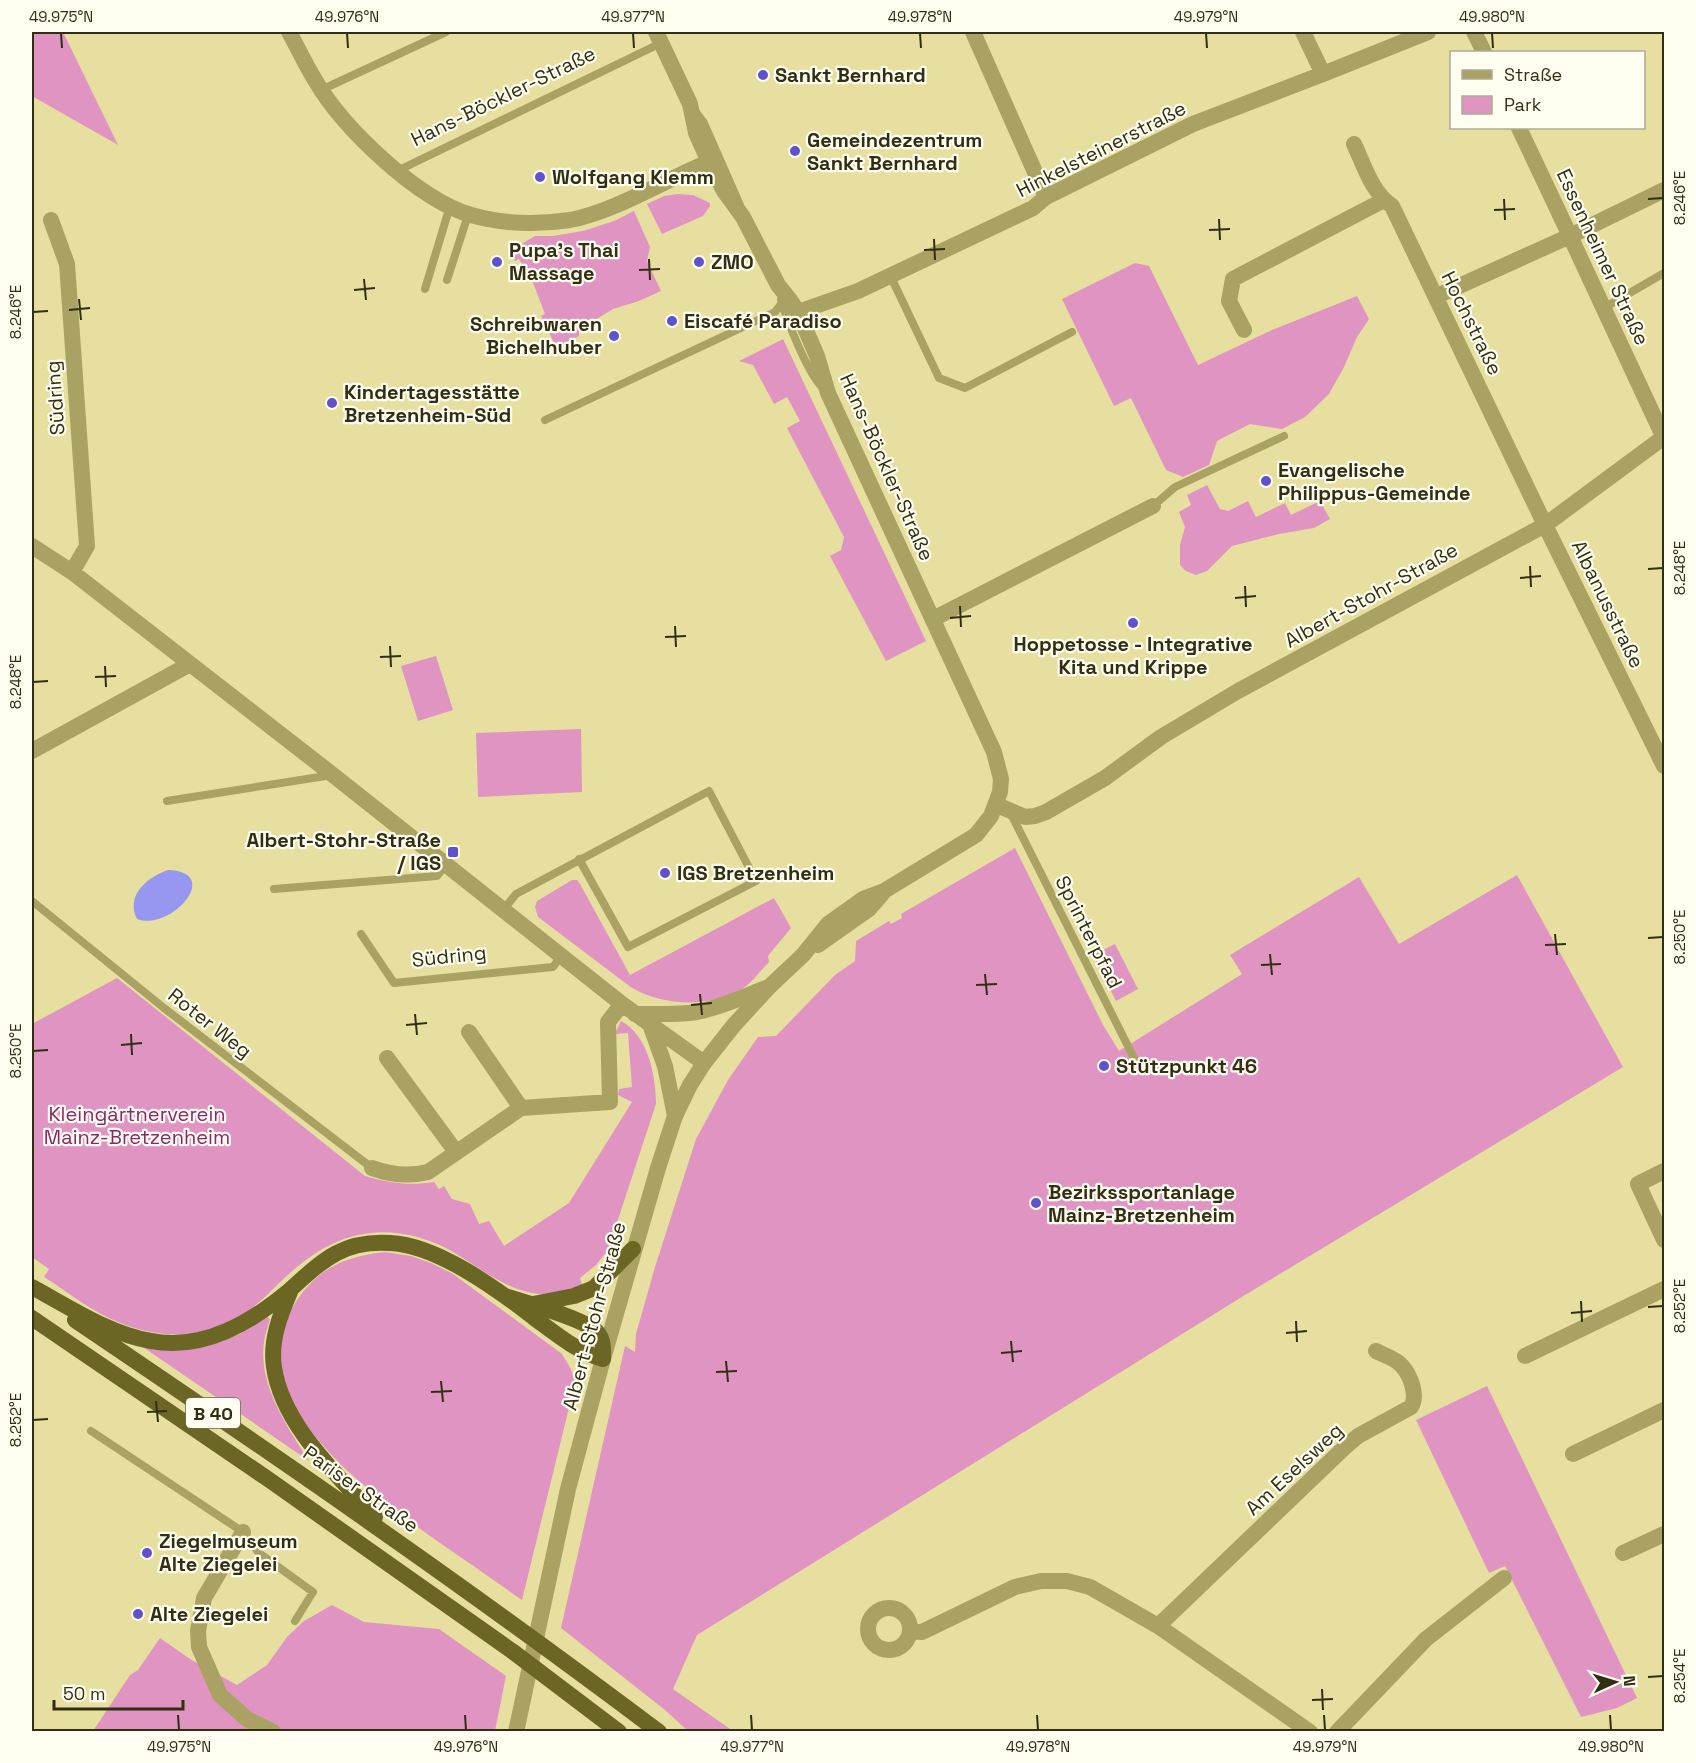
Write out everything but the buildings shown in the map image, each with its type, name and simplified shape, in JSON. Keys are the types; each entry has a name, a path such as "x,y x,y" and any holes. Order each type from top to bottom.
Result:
{"highway":[{"name":"B 40","path":"32,1289 117,1330 151,1341 194,1342 237,1327 262,1311 319,1262 362,1244 391,1243 430,1252 505,1296 571,1345 603,1359 602,1340 592,1328 505,1296"},
{"path":"531,1305 562,1299 594,1288 633,1249"},
{"name":"B 40","path":"291,1288 281,1312 275,1337 273,1366 281,1398 320,1456 393,1537"},
{"name":"Pariser Straße","path":"32,1289 393,1537 660,1731"},
{"name":"B 40","path":"32,1318 268,1479 512,1651 619,1731"}],"street":[{"path":"289,32 321,90 363,140 396,171 450,206 468,214 517,223 572,219 596,213 709,162"},
{"path":"973,32 1046,197"},
{"path":"1303,32 1323,74"},
{"name":"Hinkelsteinerstraße","path":"790,305 858,291 1033,208 1046,197 1193,124 1428,32"},
{"path":"1474,32 1484,51"},
{"name":"Hans-Böckler-Straße","path":"658,37 690,104 696,133 709,162 724,190 743,217 817,356 828,393 994,752 1001,779 1003,808"},
{"name":"Essenheimer Straße","path":"1519,129 1664,437"},
{"name":"Hochstraße","path":"1354,144 1375,188 1392,206 1545,525"},
{"path":"1437,296 1570,237 1665,190"},
{"path":"1244,330 1229,301 1233,279 1384,200"},
{"name":"Südring","path":"51,220 67,264 87,546 72,572"},
{"name":"Albert-Stohr-Straße","path":"516,1731 568,1489 633,1249 675,1116 704,1063 734,1025 803,955 869,909 884,891 976,835 1003,808 1025,816 1035,816 1046,812 1105,778 1161,737 1251,685 1545,525 1664,437"},
{"path":"933,620 1153,506"},
{"name":"Albanusstraße","path":"1545,525 1665,766"},
{"path":"32,546 72,572 504,909 651,1027 704,1063"},
{"path":"32,751 190,664"},
{"path":"372,1168 408,1176 428,1172 521,1108 610,1102 608,1022 629,1009 681,1014 698,1011 769,987"},
{"path":"651,1027 665,1066 675,1116"},
{"path":"469,1032 521,1108"},
{"path":"387,1059 456,1152"},
{"path":"1665,1171 1638,1184 1665,1240"},
{"path":"1525,1356 1665,1289"},
{"name":"Am Eselsweg","path":"1158,1626 1344,1448 1358,1436 1411,1407 1415,1401 1415,1394 1402,1364 1376,1351"},
{"path":"1573,1454 1665,1410"},
{"path":"243,1532 204,1598 198,1631 199,1647 220,1695 247,1719 273,1731"},
{"path":"1623,1553 1665,1534"},
{"path":"1337,1731 1426,1639 1504,1578"},
{"path":"911,1631 922,1632 1015,1587 1041,1581 1067,1581 1090,1587 1158,1626 1310,1731"}],"lane":[{"path":"321,90 446,32"},
{"name":"Hans-Böckler-Straße","path":"396,171 658,37"},
{"path":"690,104 704,123 737,194 743,217"},
{"path":"425,289 450,206"},
{"path":"447,280 468,214"},
{"path":"1604,308 1665,273"},
{"path":"890,275 939,378 965,387 1072,332"},
{"path":"545,420 790,305"},
{"path":"1153,506 1175,487 1284,436"},
{"path":"167,801 333,775"},
{"path":"504,909 516,894 579,859 709,790 756,880 628,947 579,859"},
{"name":"Sprinterpfad","path":"1003,808 1139,1068"},
{"path":"274,889 437,876 446,864"},
{"name":"Roter Weg","path":"32,901 164,1008 372,1168"},
{"name":"Südring","path":"361,934 394,983 552,967 561,956"},
{"path":"91,1431 243,1532 259,1553 313,1592 295,1620"}],"green space":[{"path":"32,32 63,32 118,145 32,96"},
{"path":"693,195 710,203 710,206 703,216 662,234 647,204 664,196"},
{"path":"634,211 650,247 647,261 661,291 613,309 579,330 579,336 556,347 541,316 545,314 532,280 519,259 515,261 511,250 535,236 553,236 583,231 614,221"},
{"path":"1135,263 1149,266 1198,365 1272,330 1357,296 1369,319 1357,337 1329,394 1305,417 1282,429 1250,424 1217,441 1209,465 1183,477 1166,470 1131,398 1114,406 1062,299"},
{"path":"783,339 926,641 886,661 830,556 841,550 844,537 787,428 800,421 787,397 774,404 753,365 739,361"},
{"path":"1207,485 1220,509 1228,511 1248,501 1256,517 1285,503 1291,515 1320,501 1330,519 1314,528 1232,546 1207,571 1196,575 1186,571 1180,565 1180,545 1185,527 1179,512 1191,505 1187,495"},
{"path":"436,656 453,710 418,721 401,666"},
{"path":"581,729 582,792 478,797 476,733"},
{"name":"Bezirkssportanlage Mainz-Bretzenheim","path":"1015,848 1103,1025 1119,1051 1242,974 1230,955 1359,877 1399,944 1517,875 1623,1067 1245,1295 697,1635 673,1689 733,1731 688,1731 665,1710 561,1628 625,1346 635,1352 636,1334 655,1267 696,1139 728,1080 758,1037 776,1036 835,975 855,961 856,941 889,921 891,924 902,918 901,914"},
{"path":"572,880 577,880 580,884 630,975 774,898 791,928 768,956 769,962 742,989 701,1002 658,998 632,988 538,917 535,907 537,901"},
{"path":"1115,944 1138,989 1116,1001 1093,955"},
{"name":"Kleingärtnerverein Mainz-Bretzenheim","path":"117,978 365,1176 399,1183 434,1182 439,1189 444,1186 452,1199 470,1204 479,1224 489,1221 504,1246 569,1203 632,1102 618,1095 619,1089 632,1087 628,1033 615,1034 621,1021 638,1036 649,1057 656,1104 608,1250 596,1265 580,1278 582,1285 563,1292 546,1294 514,1288 453,1252 424,1239 403,1234 371,1233 327,1246 302,1263 251,1308 216,1327 198,1332 159,1333 138,1329 99,1313 44,1277 49,1269 32,1257 32,1024"},
{"path":"385,1252 411,1256 453,1274 562,1354 571,1369 575,1383 522,1600 407,1519 361,1483 309,1430 286,1392 282,1370 282,1337 284,1325 301,1295 320,1275 342,1262"},
{"path":"266,1316 270,1319 264,1339 265,1374 276,1404 309,1461 140,1345 209,1345 240,1334"},
{"path":"1487,1386 1637,1698 1617,1708 1581,1717 1505,1566 1489,1573 1416,1420"},
{"path":"332,1605 364,1622 439,1629 506,1676 495,1731 93,1731 130,1675 138,1670 160,1638 190,1659 237,1685 267,1665 287,1637 304,1621"}],"shaded area":[{"path":"168,870 184,873 191,880 192,890 186,900 164,917 150,921 137,919 134,903 140,888 153,877"}],"place":[{"name":"Sankt Bernhard","path":"763,75"},
{"name":"Gemeindezentrum Sankt Bernhard","path":"795,151"},
{"name":"Wolfgang Klemm","path":"540,177"},
{"name":"Pupa's Thai Massage","path":"497,262"},
{"name":"ZMO","path":"699,262"},
{"name":"Eiscafé Paradiso","path":"672,321"},
{"name":"Schreibwaren Bichelhuber","path":"614,336"},
{"name":"Kindertagesstätte Bretzenheim-Süd","path":"332,403"},
{"name":"Evangelische Philippus-Gemeinde","path":"1266,481"},
{"name":"Hoppetosse - Integrative Kita und Krippe","path":"1133,623"},
{"name":"Albert-Stohr-Straße / IGS","path":"453,852"},
{"name":"IGS Bretzenheim","path":"665,873"},
{"name":"Stützpunkt 46","path":"1104,1066"},
{"name":"Bezirkssportanlage Mainz-Bretzenheim","path":"1036,1203"},
{"name":"Ziegelmuseum Alte Ziegelei","path":"147,1553"},
{"name":"Alte Ziegelei","path":"138,1614"}]}
